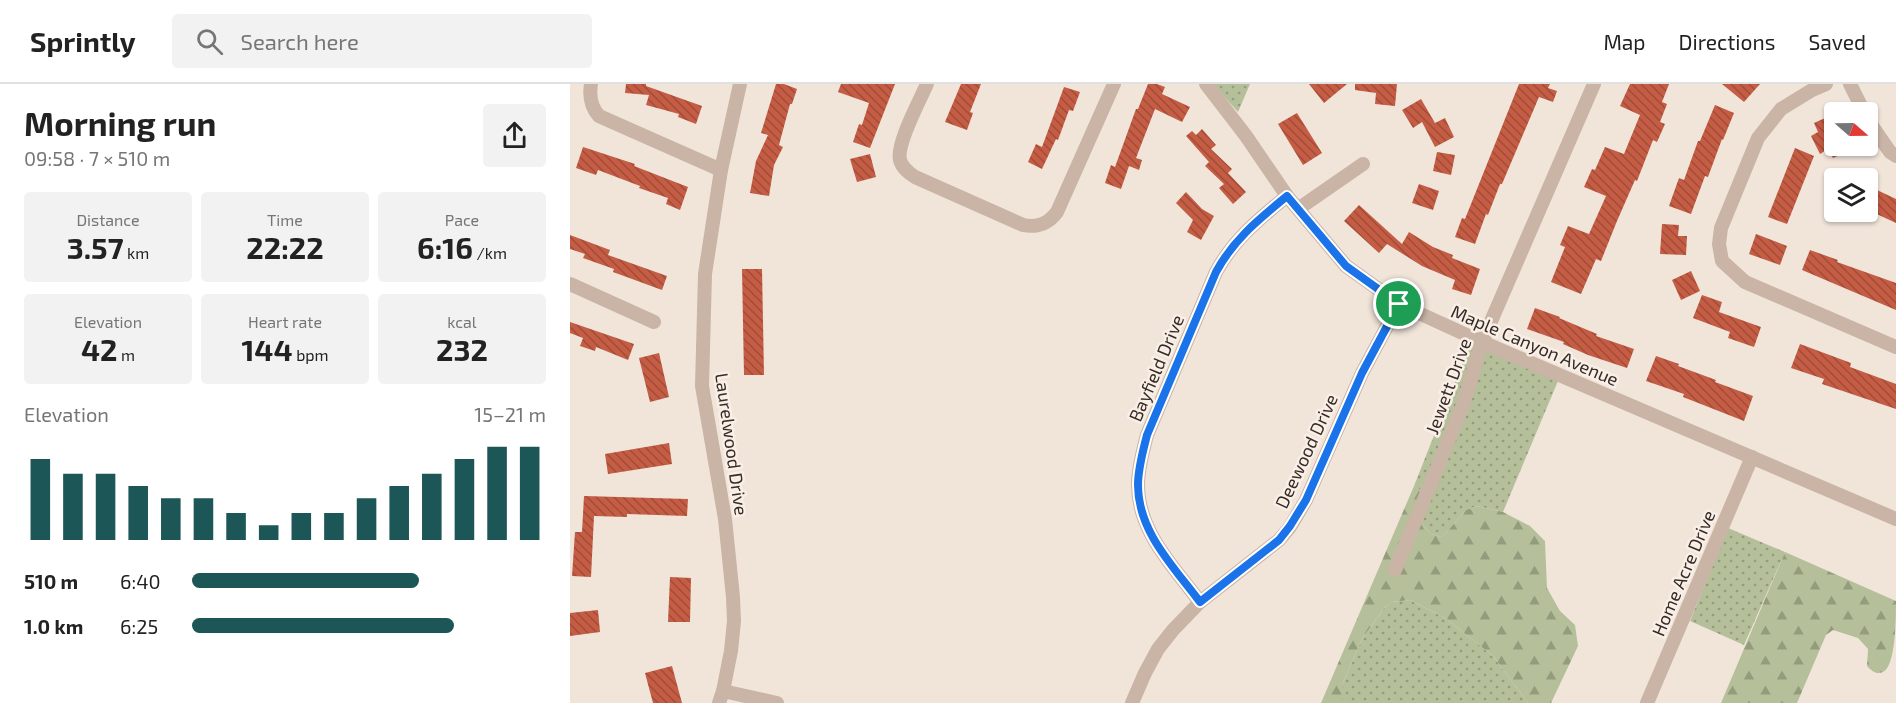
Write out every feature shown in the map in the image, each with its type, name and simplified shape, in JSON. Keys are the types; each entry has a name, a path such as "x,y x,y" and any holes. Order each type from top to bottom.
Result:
{"street":[{"path":"591,84 593,109 599,116 721,170"},
{"name":"Laurelwood Drive","path":"721,697 731,651 734,621 725,519 702,386 705,274 721,170 740,84"},
{"path":"927,84 899,149 900,161 906,171 1023,225 1032,226 1051,220 1057,212 1114,84"},
{"name":"Maple Canyon Avenue","path":"1206,84 1246,136 1287,196 1346,266 1399,304 1482,342 1896,519"},
{"name":"Jewett Drive","path":"1395,570 1463,405 1482,342 1594,84"},
{"path":"1826,84 1781,109 1758,138 1721,228 1719,244 1722,261 1746,282 1896,346"},
{"path":"1850,84 1859,102"},
{"path":"1878,135 1890,152 1896,156"},
{"path":"1298,209 1363,164"},
{"name":"Bayfield Drive","path":"1200,602 1157,546 1146,525 1140,505 1138,484 1142,454 1150,425 1227,253 1254,222 1287,196"},
{"path":"570,284 654,322"},
{"name":"Deewood Drive","path":"1132,703 1158,649 1173,630 1200,602 1279,540 1290,526 1306,500 1362,373 1399,304"},
{"name":"Home Acre Drive","path":"1647,703 1752,457"},
{"path":"721,697 777,703"}],"green space":[{"path":"1213,84 1250,84 1238,112"},
{"path":"1471,342 1558,381 1503,512 1477,506 1466,510 1442,537 1431,534 1419,521 1420,490 1414,486"},
{"path":"1414,486 1420,489 1419,521 1431,534 1442,537 1466,510 1477,506 1503,512 1530,526 1545,541 1547,588 1560,611 1575,625 1578,646 1551,703 1528,703 1493,656 1445,618 1410,600 1392,602 1385,607 1362,639 1342,685 1342,703 1321,703"},
{"path":"1728,528 1785,552 1744,645 1690,621"},
{"path":"1785,552 1896,601 1891,661 1883,672 1874,672 1867,666 1868,649 1858,638 1833,630 1826,635 1797,703 1721,703"},
{"path":"1410,600 1445,618 1493,656 1528,703 1342,703 1342,685 1362,639 1385,607 1392,602"}],"building":[{"path":"626,84 646,84 646,86 702,106 696,124 678,117 679,114 646,105 649,95 625,93"},
{"path":"776,84 784,84 797,89 792,104 790,104 779,145 783,147 774,165 769,196 750,193 756,161 768,135 761,133"},
{"path":"841,84 895,84 870,148 853,142 859,124 862,125 869,103 838,92"},
{"path":"961,84 981,84 970,112 973,113 967,130 945,122"},
{"path":"1148,84 1165,87 1162,94 1190,107 1182,122 1155,109 1136,158 1142,160 1139,170 1129,166 1121,189 1105,183 1111,165 1115,167 1136,109 1138,109"},
{"path":"1309,84 1347,84 1324,103"},
{"path":"1355,84 1397,84 1395,106 1375,104 1376,93 1355,90"},
{"path":"1519,84 1550,84 1548,88 1557,91 1553,102 1539,97 1488,215 1486,214 1475,244 1455,237 1462,218 1465,219"},
{"path":"1630,84 1669,84 1662,102 1667,104 1660,122 1665,124 1657,142 1653,140 1601,261 1596,259 1581,294 1551,282 1565,247 1560,245 1568,226 1589,234 1606,196 1584,187 1592,169 1595,170 1605,147 1624,154 1640,115 1620,106"},
{"path":"1722,84 1760,84 1744,102"},
{"path":"1064,87 1080,92 1073,111 1069,110 1058,140 1056,139 1042,169 1028,162 1036,144 1042,147"},
{"path":"1421,99 1435,123 1445,118 1454,137 1435,147 1422,122 1413,128 1402,110"},
{"path":"1715,105 1734,113 1708,177 1705,176 1691,214 1669,206 1679,178 1684,180 1698,141 1700,141"},
{"path":"1297,113 1322,153 1303,165 1278,124"},
{"path":"1824,118 1824,152 1820,154 1811,136 1818,132 1814,123"},
{"path":"1202,129 1216,145 1211,149 1232,169 1228,173 1246,192 1233,204 1219,188 1224,184 1205,166 1209,162 1186,136 1192,131 1196,135"},
{"path":"583,147 635,164 634,166 688,187 680,210 666,204 668,198 639,188 640,186 598,170 596,175 576,168"},
{"path":"1795,148 1814,156 1787,224 1768,217"},
{"path":"1437,152 1455,155 1451,175 1433,171"},
{"path":"870,154 876,177 857,182 850,159"},
{"path":"1419,184 1439,191 1433,210 1412,203"},
{"path":"1878,190 1896,199 1896,223 1878,215"},
{"path":"1186,192 1202,209 1214,216 1201,240 1187,232 1193,220 1176,203"},
{"path":"1359,205 1402,244 1409,232 1433,247 1453,255 1452,258 1480,269 1471,295 1452,289 1455,280 1422,266 1387,244 1379,253 1344,221"},
{"path":"1662,224 1679,225 1678,236 1687,236 1686,255 1660,254"},
{"path":"1756,234 1787,246 1780,265 1749,254"},
{"path":"570,235 610,250 608,255 667,276 662,290 583,258 585,254 570,249"},
{"path":"1810,250 1896,283 1896,310 1802,270"},
{"path":"742,269 762,269 764,375 744,375"},
{"path":"1691,271 1700,291 1681,300 1672,280"},
{"path":"1702,295 1722,302 1719,312 1761,327 1754,347 1728,338 1730,332 1693,318"},
{"path":"1535,308 1560,317 1597,334 1596,336 1634,349 1627,368 1588,355 1563,344 1564,342 1527,329"},
{"path":"570,322 634,344 628,360 596,347 595,351 580,346 583,338 570,333"},
{"path":"1800,344 1851,363 1850,367 1896,384 1896,409 1822,384 1824,379 1791,368"},
{"path":"659,353 669,397 650,402 639,358"},
{"path":"1656,356 1753,396 1744,421 1683,397 1684,394 1646,381"},
{"path":"669,443 672,464 608,474 605,454"},
{"path":"584,496 688,499 687,516 627,514 627,517 594,516 591,577 572,576 575,532 582,532"},
{"path":"670,577 691,578 690,622 668,622"},
{"path":"598,610 600,632 570,636 570,613"},
{"path":"672,666 682,703 653,703 645,673"}],"route":[{"path":"1287,196 1346,266 1399,304 1362,373 1306,500 1290,526 1279,540 1200,602 1157,546 1146,525 1140,505 1138,484 1147,435 1216,272 1227,253 1254,222 1287,196"}]}
